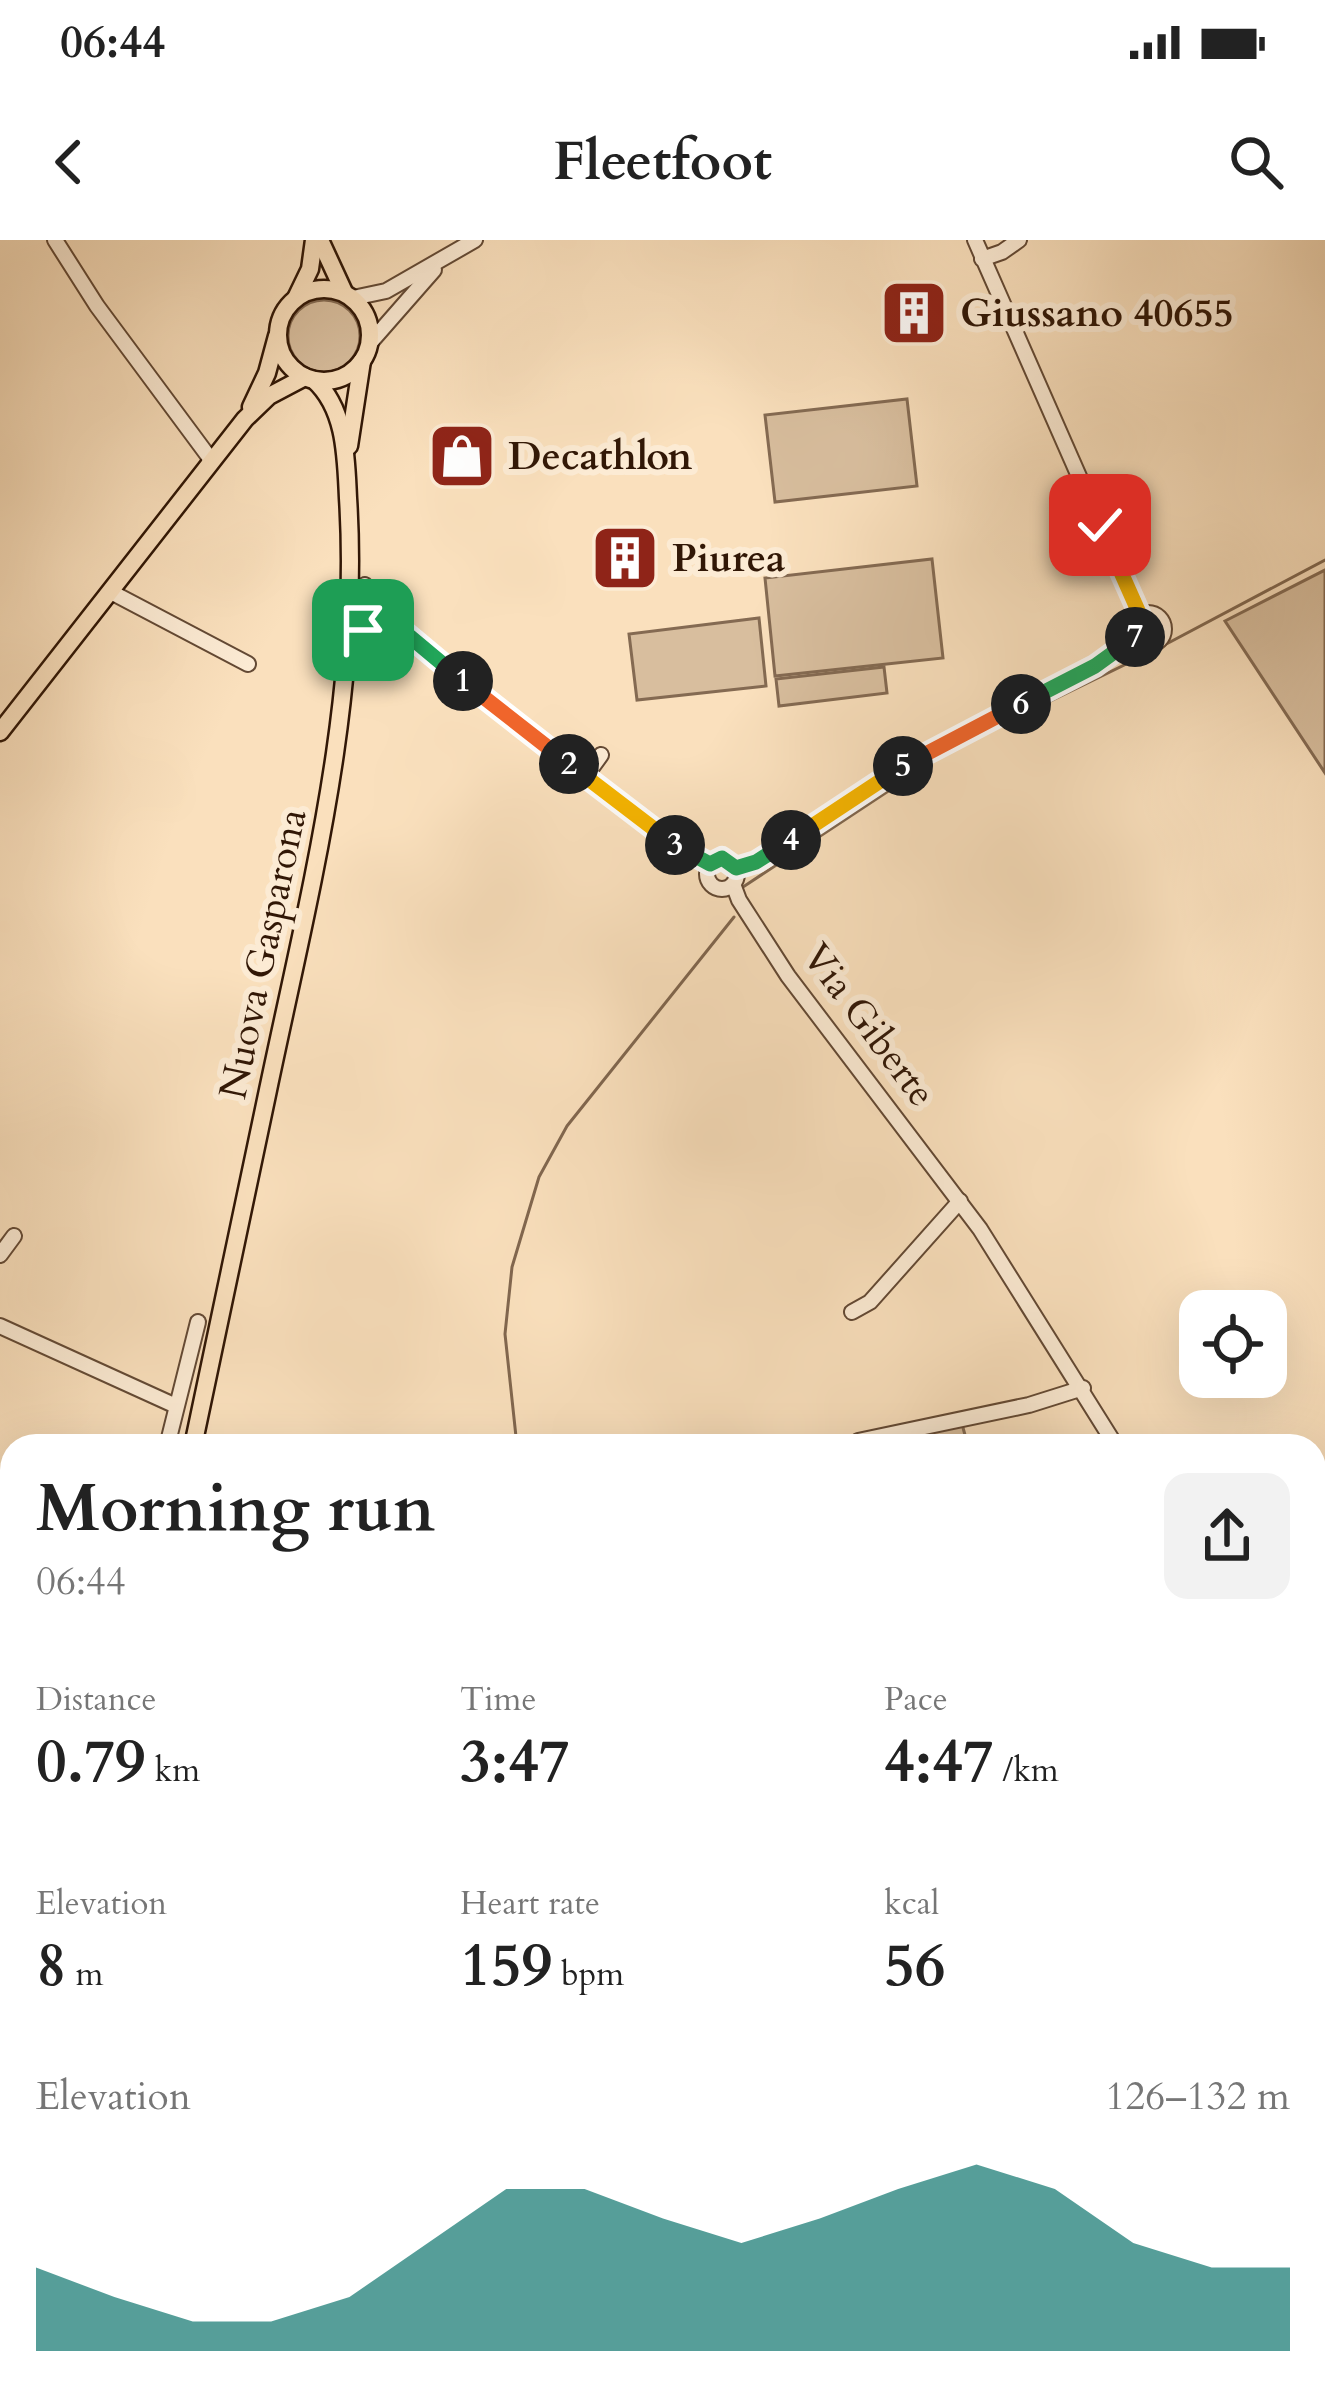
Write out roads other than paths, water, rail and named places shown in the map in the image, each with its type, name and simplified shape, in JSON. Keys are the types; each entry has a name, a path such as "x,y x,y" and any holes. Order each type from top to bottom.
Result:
{"main road":[{"path":"245,419 267,373 281,319 310,269 317,240"},
{"path":"317,240 369,323 370,343"},
{"path":"295,299 319,289 349,296"},
{"name":"Nuova Gasparona","path":"196,1434 335,769 350,641 352,572 338,414 324,388 285,358 278,331"},
{"name":"Nuova Gasparona","path":"346,471 362,361 370,343"},
{"path":"0,732 245,419 269,396 310,378 341,378 362,361"}],"street":[{"path":"55,240 210,464"},
{"path":"349,296 379,294 476,240"},
{"path":"975,240 1140,615"},
{"path":"982,259 1018,240"},
{"path":"370,343 445,259"},
{"path":"365,585 384,615 658,833 710,864"},
{"path":"111,592 248,664"},
{"path":"363,630 369,616 384,615"},
{"path":"1136,639 1152,644 1163,633 1159,618 1140,615"},
{"path":"1136,639 1132,627 1140,615"},
{"path":"735,876 722,858 710,864 706,874 710,884 724,889 735,876 919,756 1095,666 1136,639"},
{"path":"586,777 601,755"},
{"name":"Via Giberte","path":"735,876 739,900 798,991 960,1201 1109,1434"},
{"path":"852,1312 870,1302 960,1201"},
{"path":"0,1255 14,1236"},
{"path":"170,1434 198,1322"},
{"path":"0,1326 176,1406"},
{"path":"891,1434 1029,1405 1083,1388"}],"waterway":[{"path":"743,887 952,749 1325,560"},
{"path":"516,1434 505,1334 512,1267 539,1177 567,1126 734,917"}],"place":[{"name":"Giussano 40655","path":"914,313"},
{"name":"Decathlon","path":"462,456"},
{"name":"Piurea","path":"625,558"}]}
